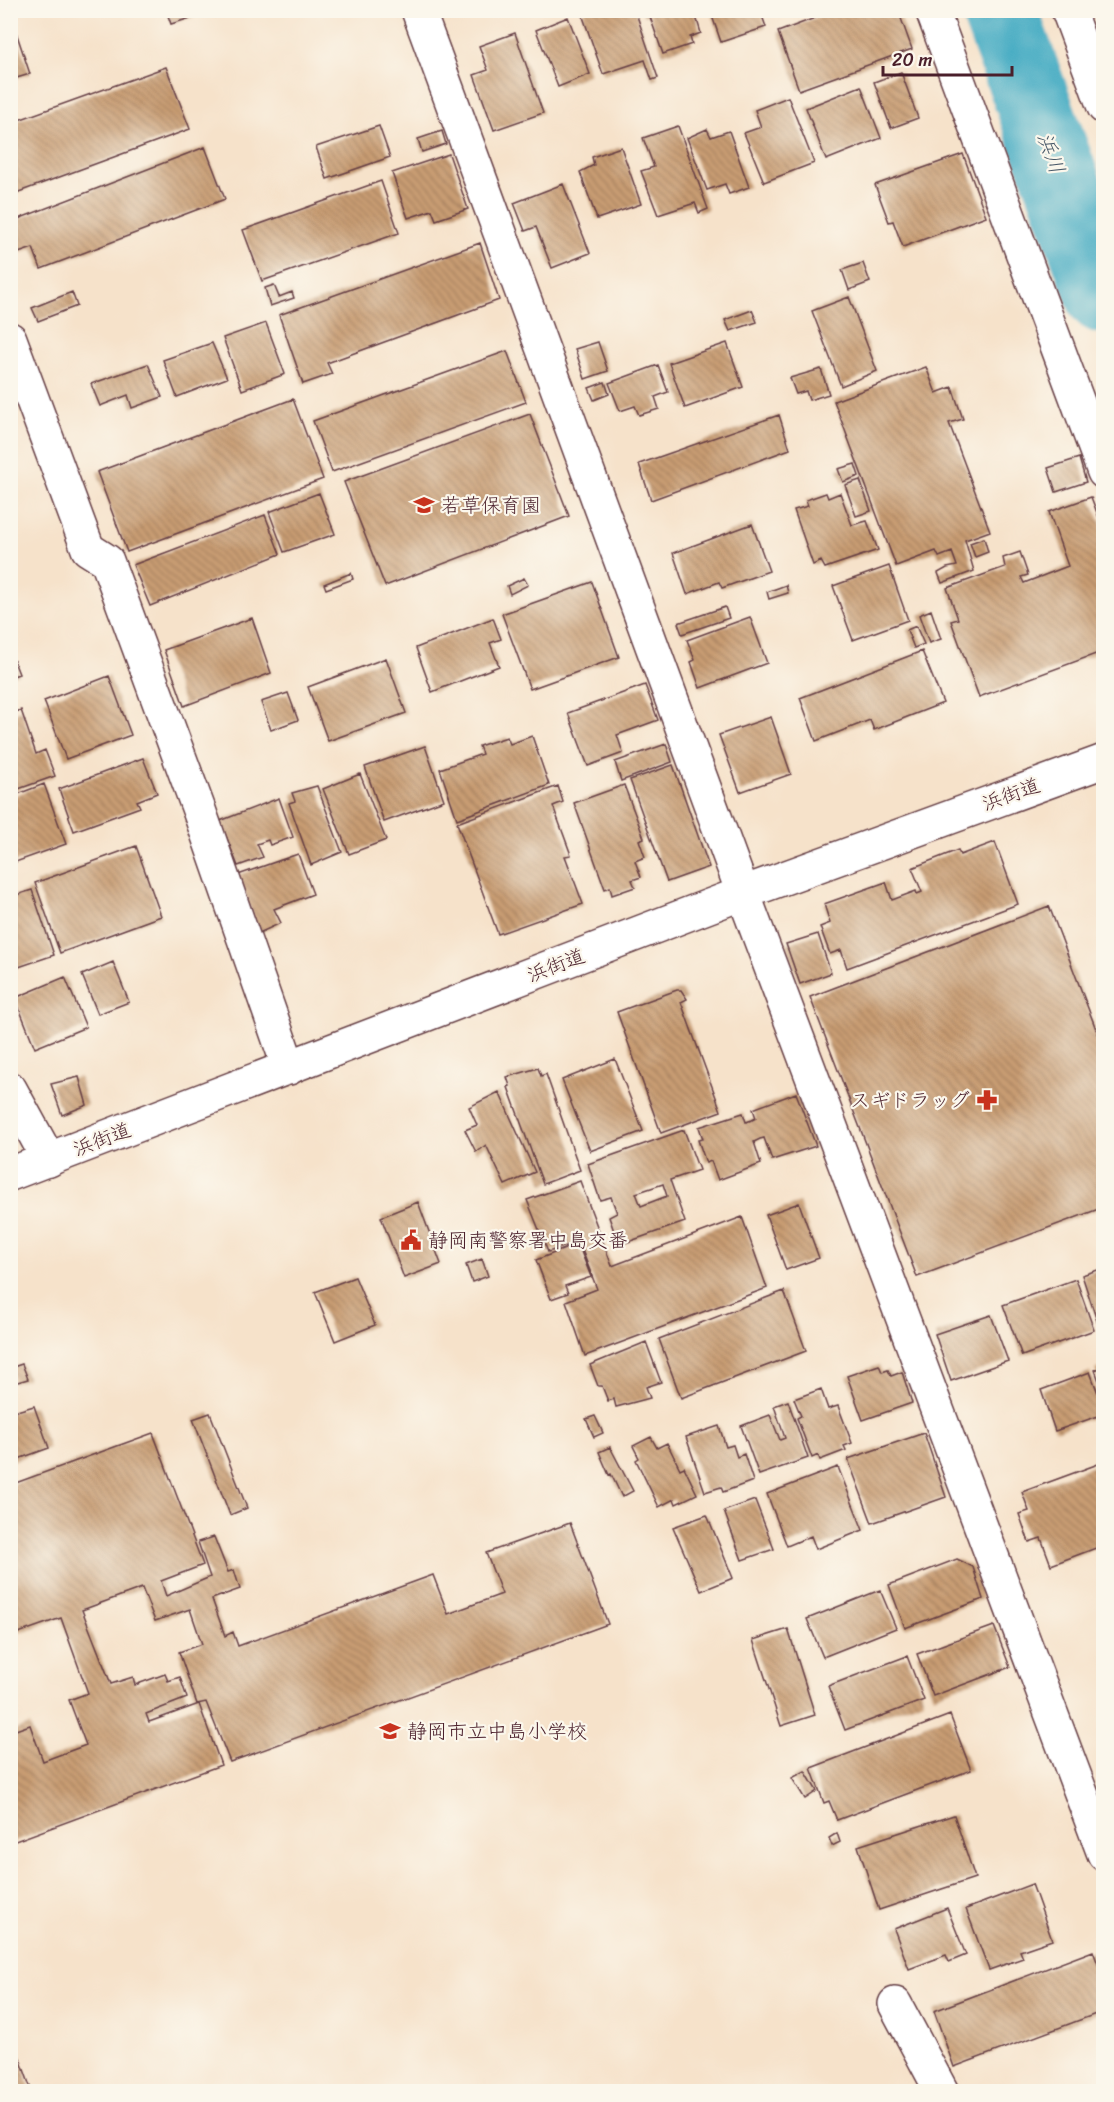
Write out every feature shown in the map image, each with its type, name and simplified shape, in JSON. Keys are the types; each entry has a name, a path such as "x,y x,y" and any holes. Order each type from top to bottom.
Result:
{"street":[{"path":"418,10 742,893 1104,1854"},
{"path":"932,10 1104,472"},
{"path":"1068,10 1104,107"},
{"path":"10,339 88,549 107,561 199,810 289,1068"},
{"name":"浜街道","path":"10,1174 742,893 1104,761"},
{"path":"10,1089 49,1160"},
{"path":"895,2004 942,2091"}],"building":[{"path":"166,10 232,11 215,17 213,11 171,24"},
{"path":"583,10 635,10 658,78 652,80 645,60 603,74 582,14 584,14"},
{"path":"642,10 694,10 701,33 690,37 692,44 663,54 649,14 644,16"},
{"path":"710,10 760,10 766,27 721,42"},
{"path":"836,10 898,10 912,49 799,90 778,32"},
{"path":"1094,10 1104,10 1104,29 1102,30"},
{"path":"568,17 590,74 558,87 536,30"},
{"path":"15,29 30,74 10,80 10,31"},
{"path":"515,33 543,113 494,130 474,75 488,70 479,46"},
{"path":"166,67 190,129 16,193 10,177 10,123"},
{"path":"901,72 918,118 891,128 874,82"},
{"path":"861,86 881,138 826,160 806,108"},
{"path":"788,97 814,163 764,182 744,133 761,127 755,110"},
{"path":"379,126 390,157 327,179 316,147"},
{"path":"678,126 708,209 699,213 695,203 658,215 641,171 654,167 643,138"},
{"path":"707,129 711,137 729,131 749,187 729,194 725,184 707,190 687,138"},
{"path":"442,131 446,144 422,152 418,139"},
{"path":"205,147 225,199 41,269 33,248 10,256 10,222"},
{"path":"621,147 641,204 597,219 580,172 594,165 592,157"},
{"path":"449,154 468,209 436,220 432,210 408,218 392,173"},
{"path":"963,154 986,216 903,247 893,221 889,222 875,185"},
{"path":"381,181 399,233 262,281 243,230"},
{"path":"563,184 590,253 552,268 536,227 525,231 514,203"},
{"path":"480,243 499,300 327,363 332,374 303,384 279,315"},
{"path":"863,263 870,282 849,290 842,270"},
{"path":"274,285 279,297 292,292 294,298 270,306 265,288"},
{"path":"72,292 77,306 38,321 32,308"},
{"path":"849,297 877,371 841,386 812,311"},
{"path":"752,310 757,322 730,331 725,320"},
{"path":"266,323 285,374 242,390 223,338"},
{"path":"598,342 608,371 585,379 575,349"},
{"path":"212,343 227,378 177,397 163,360"},
{"path":"727,343 743,387 685,408 669,363"},
{"path":"507,351 526,402 332,472 313,421"},
{"path":"148,364 162,397 132,408 128,395 100,406 91,384"},
{"path":"658,365 668,392 655,397 659,409 639,415 635,406 620,411 609,383"},
{"path":"926,367 936,393 952,387 963,419 949,423 990,531 965,540 974,571 942,583 938,573 957,566 952,552 939,557 936,551 896,566 834,401"},
{"path":"821,369 829,394 809,400 806,391 796,394 790,378"},
{"path":"605,382 609,394 594,400 589,388"},
{"path":"293,399 323,479 127,552 97,472"},
{"path":"530,414 569,516 385,586 344,482"},
{"path":"779,415 790,449 651,500 639,464"},
{"path":"1079,458 1086,482 1056,492 1048,468"},
{"path":"855,464 859,476 843,482 838,469"},
{"path":"860,480 871,511 856,516 845,485"},
{"path":"319,493 335,534 284,552 269,512"},
{"path":"826,493 828,498 840,493 852,525 867,521 878,550 825,568 821,561 813,565 794,510 808,506 806,500"},
{"path":"1091,497 1104,531 1104,651 979,697 951,621 958,619 947,588 1005,567 1003,558 1020,552 1028,575 1021,577 1024,583 1068,566 1049,512"},
{"path":"265,515 280,554 150,606 133,565"},
{"path":"752,524 769,571 722,588 719,582 687,594 673,553"},
{"path":"984,538 988,552 975,557 970,543"},
{"path":"889,566 908,620 853,640 833,586"},
{"path":"351,573 353,579 326,589 324,584"},
{"path":"524,578 528,585 510,594 507,586"},
{"path":"592,582 619,657 530,689 502,614"},
{"path":"786,585 788,593 769,599 767,592"},
{"path":"725,607 729,618 682,634 678,623"},
{"path":"931,610 941,639 929,643 919,615"},
{"path":"750,617 767,663 700,688 691,662 695,660 687,640"},
{"path":"252,618 271,673 184,706 164,650"},
{"path":"493,618 501,639 490,643 499,666 432,692 416,648"},
{"path":"916,626 924,644 914,648 907,630"},
{"path":"10,651 19,674 10,677"},
{"path":"922,651 943,703 874,730 870,720 816,741 800,698"},
{"path":"386,658 406,713 328,741 308,687"},
{"path":"109,676 131,735 66,759 44,701"},
{"path":"645,685 658,720 617,735 623,753 588,766 568,713"},
{"path":"288,693 298,720 271,730 261,702"},
{"path":"21,710 36,754 45,750 55,776 10,792 10,714"},
{"path":"771,717 791,774 740,792 719,735"},
{"path":"532,736 549,785 457,819 440,769 482,754 479,746 507,737 510,744"},
{"path":"666,744 672,762 621,781 615,762"},
{"path":"425,746 444,800 384,822 365,767"},
{"path":"143,758 157,793 137,801 140,807 74,831 59,789"},
{"path":"673,765 709,867 667,882 630,780"},
{"path":"360,774 386,840 349,854 323,789"},
{"path":"44,784 66,844 10,864 10,797"},
{"path":"624,785 644,838 639,840 645,857 635,861 641,877 632,880 635,887 612,895 610,887 605,889 574,803"},
{"path":"317,786 342,852 311,865 289,803 295,801 292,793"},
{"path":"558,786 563,802 553,806 571,855 565,856 583,904 498,934 457,823"},
{"path":"279,798 293,837 270,845 268,840 257,844 263,857 238,866 220,821"},
{"path":"995,842 1018,904 847,968 841,950 830,954 820,927 830,923 824,904 886,882 892,900 916,891 917,894 922,892 912,868 958,850 960,855"},
{"path":"136,846 161,916 60,953 35,883"},
{"path":"298,854 313,894 274,909 281,923 259,933 238,875"},
{"path":"32,890 54,955 10,970 10,897"},
{"path":"1049,906 1104,1050 1104,1207 917,1277 810,997"},
{"path":"818,934 831,973 800,984 786,944"},
{"path":"113,962 129,1002 98,1014 82,975"},
{"path":"65,977 86,1027 35,1048 15,998"},
{"path":"681,990 687,999 681,1002 721,1111 661,1133 617,1012"},
{"path":"615,1059 643,1131 590,1151 562,1080"},
{"path":"538,1068 541,1076 546,1074 580,1170 543,1184 508,1087 510,1086 507,1077"},
{"path":"79,1077 87,1105 62,1115 51,1084"},
{"path":"499,1092 535,1172 505,1185 486,1145 476,1152 465,1130 477,1125 469,1107"},
{"path":"796,1093 816,1146 772,1160 764,1138 760,1139 754,1142 761,1164 718,1180 711,1161 706,1163 698,1140 703,1139 699,1127 743,1113 746,1122 752,1120 756,1118 753,1109"},
{"path":"684,1130 699,1170 670,1180 685,1222 619,1245 609,1217 617,1213 611,1197 600,1200 588,1164","holes":["663,1184 667,1196 641,1206 636,1193"]},
{"path":"580,1181 612,1266 742,1217 767,1288 585,1356 566,1301 597,1289 579,1242 548,1252 527,1200"},
{"name":"静岡南警察署中島交番","path":"418,1202 441,1264 404,1278 381,1217"},
{"path":"799,1203 819,1258 786,1270 766,1215"},
{"path":"578,1244 591,1277 565,1286 568,1293 551,1299 536,1260"},
{"path":"482,1259 488,1276 472,1282 466,1265"},
{"path":"1104,1268 1104,1325 1099,1327 1082,1275"},
{"path":"355,1277 375,1325 335,1341 315,1292"},
{"path":"1076,1279 1094,1330 1022,1356 1003,1305"},
{"path":"784,1291 806,1351 681,1398 659,1339"},
{"path":"991,1315 1008,1361 951,1381 935,1334"},
{"path":"646,1342 661,1382 646,1387 650,1398 616,1407 614,1399 608,1401 602,1386 598,1386 590,1365"},
{"path":"22,1364 28,1379 14,1383 10,1368"},
{"path":"879,1365 882,1372 888,1370 891,1376 902,1372 912,1403 863,1420 847,1376"},
{"path":"1104,1366 1104,1392 1103,1392 1095,1370"},
{"path":"1090,1372 1104,1414 1055,1431 1041,1390"},
{"path":"821,1389 828,1409 838,1406 852,1443 844,1446 846,1450 820,1460 818,1455 812,1458 797,1418 801,1416 794,1399"},
{"path":"788,1401 808,1458 759,1475 741,1426 770,1415 780,1440 785,1438 774,1406"},
{"path":"34,1406 49,1448 10,1462 10,1413"},
{"path":"210,1413 247,1508 230,1515 193,1419"},
{"path":"595,1416 603,1433 594,1437 586,1419"},
{"path":"719,1426 726,1447 733,1445 737,1457 744,1454 753,1481 723,1492 721,1487 705,1492 686,1437"},
{"path":"153,1433 203,1565 161,1581 166,1596 210,1577 198,1542 214,1537 228,1572 234,1570 240,1589 212,1599 225,1636 233,1632 238,1646 433,1575 448,1614 502,1594 486,1553 570,1523 608,1624 230,1762 206,1702 197,1704 179,1652 202,1644 190,1609 155,1621 142,1588 82,1610 111,1684 133,1677 135,1685 165,1674 168,1681 180,1677 187,1698 146,1714 149,1722 199,1704 221,1765 10,1843 10,1732 30,1725 43,1761 86,1745 69,1700 88,1693 61,1618 10,1636 10,1485"},
{"path":"924,1433 946,1497 872,1523 848,1459"},
{"path":"651,1437 657,1448 667,1443 680,1469 684,1467 697,1494 676,1504 674,1499 659,1507 636,1460 639,1458 633,1446"},
{"path":"610,1447 633,1491 622,1497 599,1452"},
{"path":"1101,1463 1104,1468 1104,1545 1051,1565 1041,1538 1029,1542 1019,1514 1029,1511 1022,1492"},
{"path":"838,1467 863,1530 816,1549 811,1536 787,1546 767,1494"},
{"path":"755,1500 774,1549 742,1560 724,1511"},
{"path":"707,1515 733,1578 701,1591 673,1527"},
{"path":"957,1559 973,1567 983,1599 905,1628 889,1585"},
{"path":"880,1590 896,1628 823,1657 807,1619"},
{"path":"994,1626 1010,1667 933,1696 917,1654"},
{"path":"788,1629 815,1715 781,1726 753,1640"},
{"path":"907,1656 924,1700 845,1730 828,1686"},
{"path":"950,1715 971,1770 837,1820 829,1801 824,1803 811,1768"},
{"path":"805,1771 817,1791 805,1799 792,1778"},
{"path":"954,1815 975,1878 879,1910 858,1846"},
{"path":"837,1833 840,1842 832,1846 829,1838"},
{"path":"1032,1884 1052,1940 1020,1951 1023,1958 989,1970 966,1909"},
{"path":"947,1908 966,1955 949,1962 946,1955 909,1969 894,1929"},
{"path":"1093,1951 1104,1980 1104,2011 954,2067 934,2011"},
{"path":"11,2033 32,2092 10,2092"}],"waterway":[{"name":"浜川","path":"999,10 1104,296"}],"place":[{"name":"若草保育園","path":"424,505"},
{"name":"スギドラッグ","path":"987,1100"},
{"name":"静岡南警察署中島交番","path":"411,1240"},
{"name":"静岡市立中島小学校","path":"390,1731"}]}
